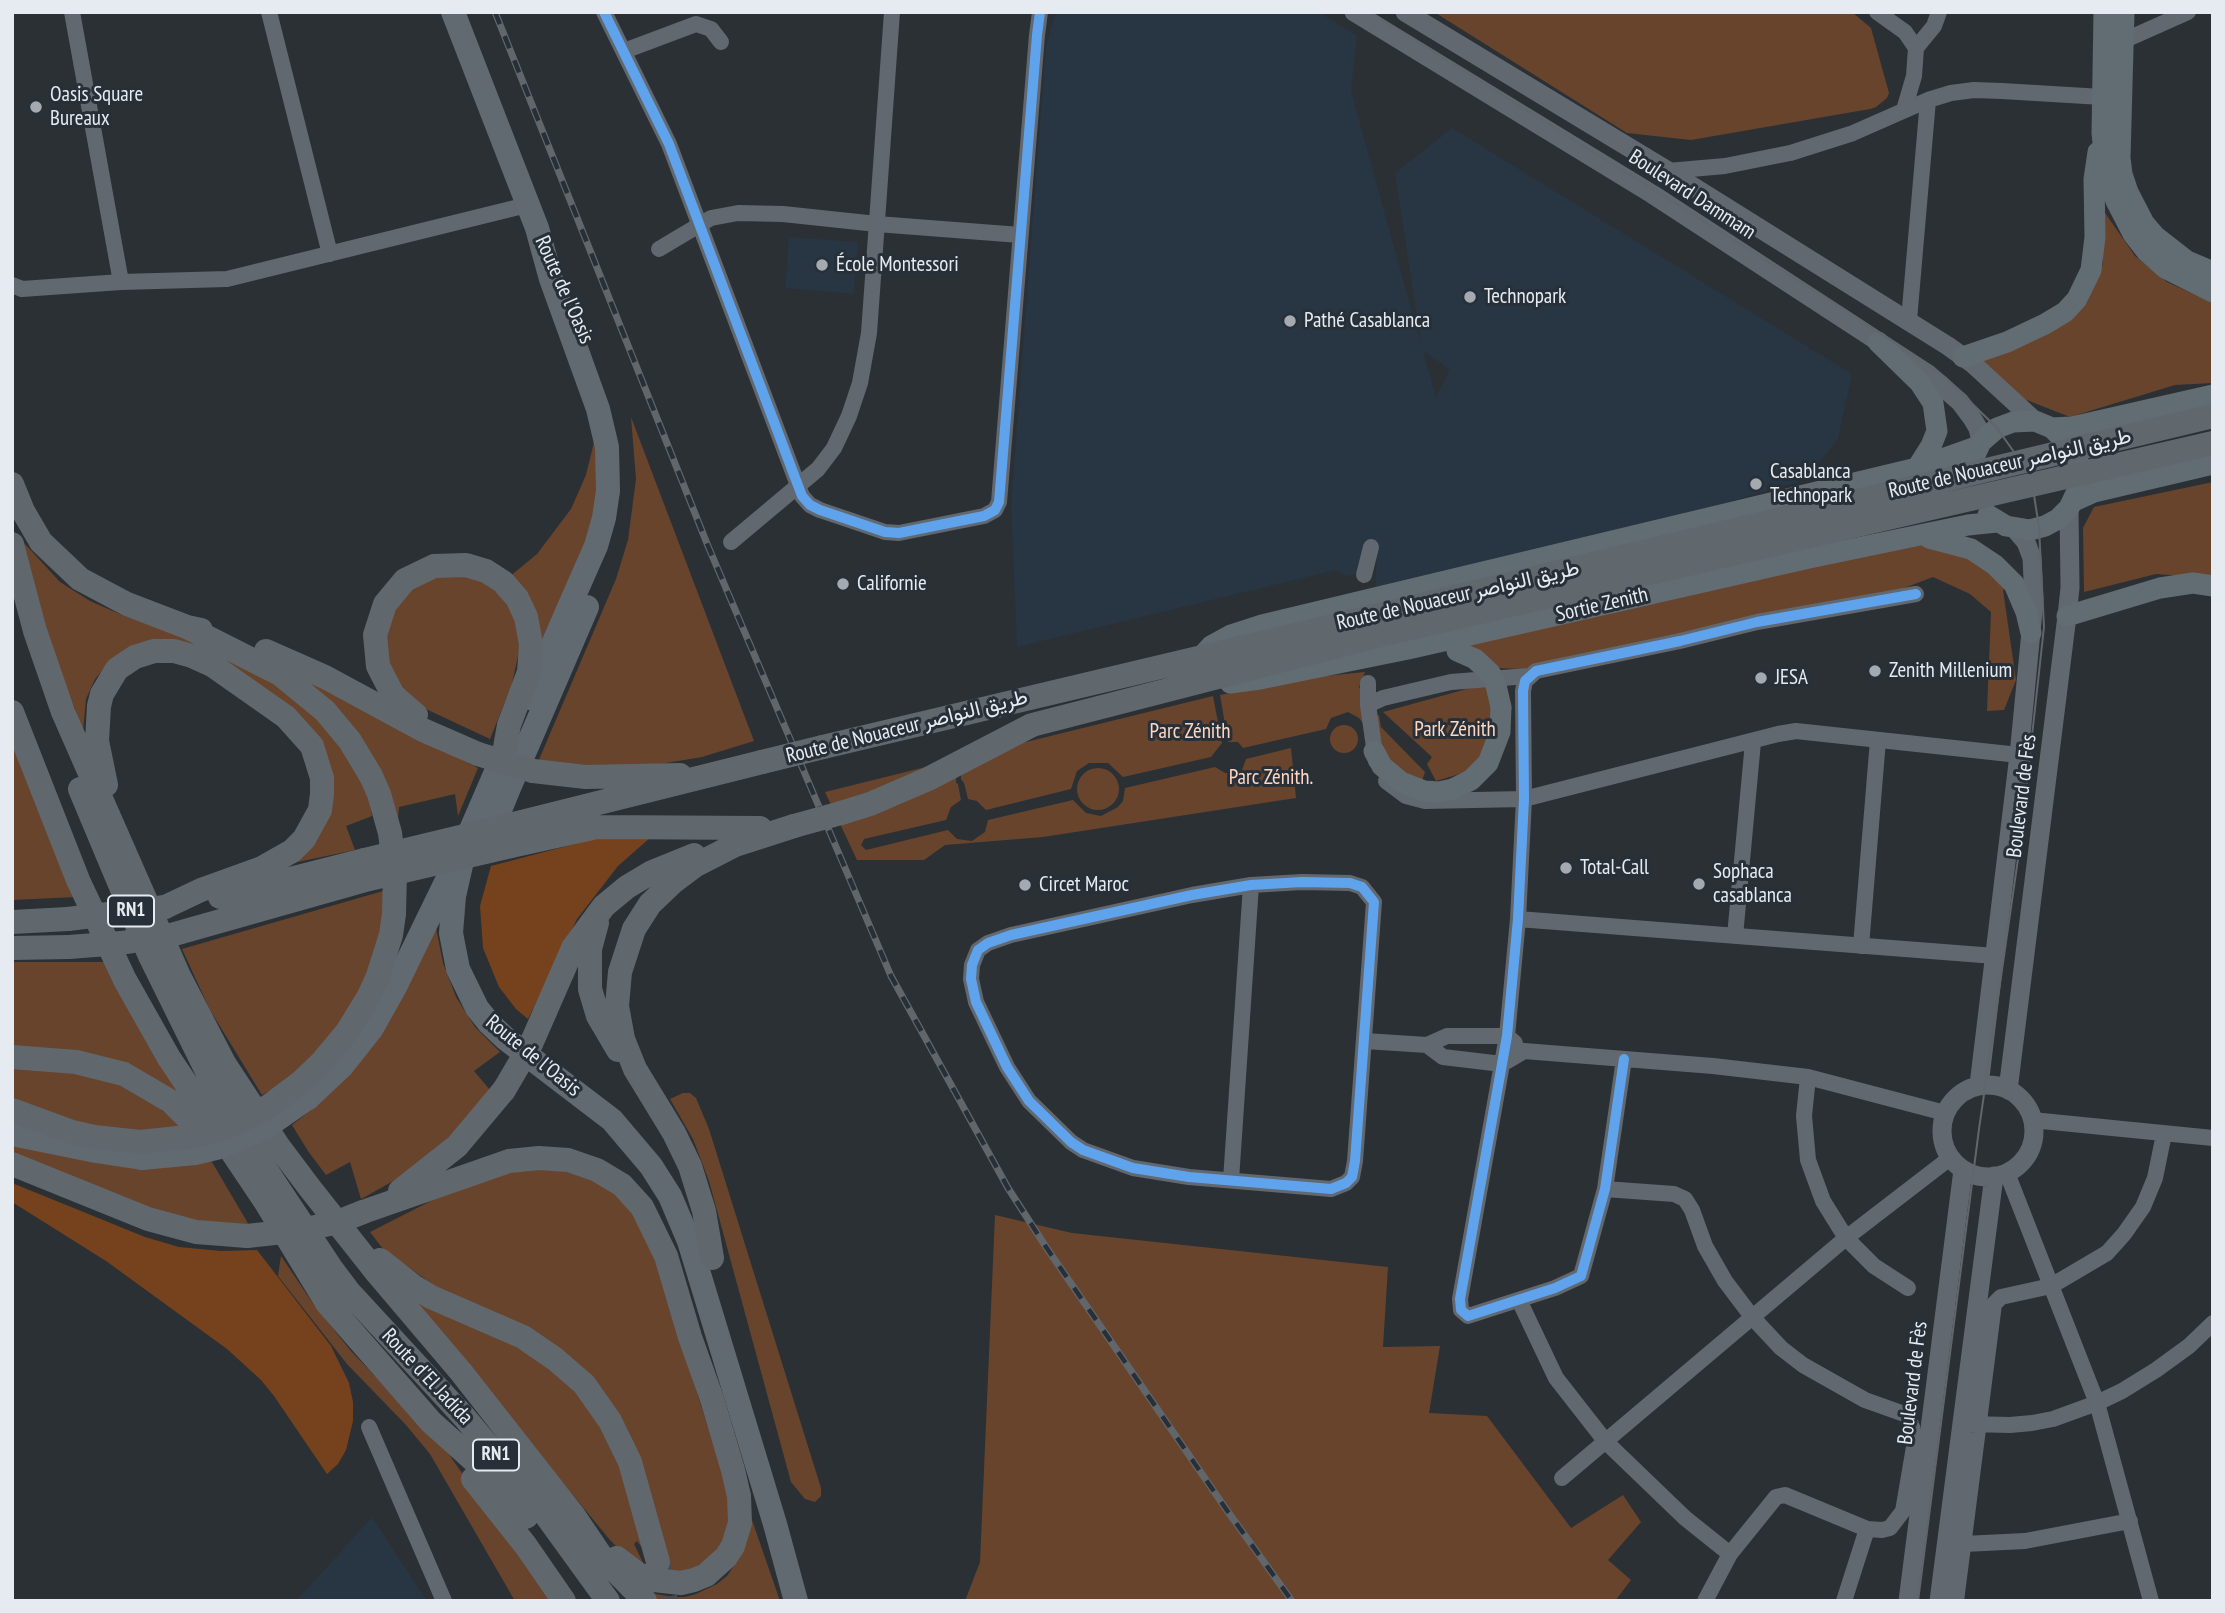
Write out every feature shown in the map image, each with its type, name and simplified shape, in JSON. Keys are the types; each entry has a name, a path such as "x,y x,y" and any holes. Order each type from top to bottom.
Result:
{"highway":[{"name":"Route de Nouaceur طريق النواصر","path":"508,836 762,762 1205,667 2213,416"},
{"name":"Route de Nouaceur طريق النواصر","path":"1388,623 2213,443"},
{"path":"12,484 41,542 80,579 110,597 187,627 280,674 325,711 350,741 371,776 386,814 394,853 395,893 391,935 369,996 347,1032 321,1063 304,1091 234,1124 141,1150 72,1132 12,1110"},
{"path":"12,544 35,631 63,712 179,976 200,1020 251,1106 309,1187 575,1516 601,1556 645,1601"},
{"path":"466,749 408,710 393,695 382,677 374,645 380,614 397,587 424,569 455,564 486,571 503,582 522,607 530,631 529,672 509,725 503,753"},
{"name":"RN1","path":"12,590 51,717 150,956 270,1192"},
{"path":"187,627 228,637 289,661 466,749 533,771 586,777 659,774 705,778"},
{"path":"112,820 97,741 99,706 117,669 144,653 174,651 212,665 286,717 312,746 322,778 323,794 316,818 304,839 292,851 262,868 165,907"},
{"name":"Route de Nouaceur طريق النواصر","path":"794,825 841,813 908,788 1032,725 1205,667"},
{"name":"RN1","path":"12,712 78,880 125,980 169,1058 270,1192"},
{"path":"12,922 68,919 165,907 367,869 508,836 611,827 729,829 794,825"},
{"path":"371,1208 419,1177 457,1146 482,1119 504,1090 531,1044 573,948 604,906 627,887 652,872 693,856 794,825"},
{"path":"712,1258 704,1211 690,1166 674,1133 635,1069 623,1039 618,1006 620,972 628,943 642,916 660,892 696,865 735,845"},
{"path":"12,948 121,943 171,935 367,869"},
{"path":"604,906 590,949 590,989 606,1030 618,1051 635,1069"},
{"path":"12,1057 93,1065 124,1074 155,1090 191,1118 235,1172 270,1192"},
{"path":"12,1164 148,1219 196,1232 247,1236 302,1230 338,1222 509,1161 539,1157 568,1160 610,1177 622,1185 642,1207 658,1237 733,1470 740,1523 733,1546 716,1567 706,1575 681,1583 654,1580 638,1574 618,1559 575,1516"},
{"path":"309,1187 379,1259 413,1286 450,1306 523,1337 555,1359 584,1384 610,1421 630,1462 658,1562"},
{"name":"Route d'El Jadida","path":"270,1192 327,1303 431,1422 489,1474 530,1521 590,1601"},
{"name":"Route d'El Jadida","path":"270,1192 349,1292 466,1418 545,1514 608,1601"},
{"path":"431,1422 526,1546 564,1601"}],"main road":[{"path":"453,12 537,228"},
{"path":"2104,12 2102,133 2106,169 2114,194 2133,234 2147,252 2165,268 2213,292"},
{"path":"2124,12 2120,158 2128,192 2138,215 2155,236 2187,261 2213,272"},
{"path":"1963,357 2007,342 2045,324 2065,312 2077,299 2091,270 2095,237 2094,179 2102,133"},
{"name":"Route de l'Oasis","path":"537,228 551,279 598,409 607,447 608,491 596,546 467,839 454,896 451,933 456,960 465,987 477,1008 506,1039 611,1120 651,1166 670,1196 689,1241 796,1601"},
{"name":"Route de l'Oasis","path":"537,228 560,272 613,410 622,449 623,487 617,529 606,562 509,788 478,868 467,909 468,949 481,985 509,1021 526,1038 601,1093 649,1138 679,1183 712,1258 813,1601"},
{"path":"1878,342 1920,383 1933,402 1937,430 1931,446 1917,468"},
{"path":"1205,667 1211,646 1231,635 1273,622 1917,468 1980,444 2003,425 2024,420 2044,424 2093,423 2213,395"},
{"path":"2044,424 2072,447 2078,461 2078,489 2071,505"},
{"path":"1980,444 1972,462 1971,479 1975,496 1984,511 2006,526 2030,530 2058,519 2071,505 2094,492 2213,464"},
{"name":"Sortie Zenith","path":"1205,667 1232,683 1241,682 1408,649 1809,558 1968,525 2006,526"},
{"path":"1920,536 1958,544 1995,565 2014,584 2026,612 2031,633"},
{"path":"2067,617 2160,588 2193,583 2213,586"},
{"path":"1350,659 1371,661 1435,650 1457,651 1475,660 1495,681 1501,707 1500,732 1488,763 1471,780 1453,789 1424,791 1401,782 1382,766 1374,751"},
{"path":"304,1091 342,1066 372,1028 395,987 467,839"},
{"path":"12,1134 96,1152 141,1150"},
{"path":"712,1399 791,1601"}],"street":[{"path":"72,12 121,282"},
{"path":"269,12 330,254"},
{"path":"604,12 660,122 797,488 810,505 820,510 885,532 900,533 984,516 995,509 999,502 1040,12"},
{"path":"731,542 818,469 834,448 860,383 869,332 892,12"},
{"name":"Boulevard Dammam","path":"1354,12 1652,194 1928,374 1960,402 1978,428 1980,444"},
{"name":"Boulevard Dammam","path":"1405,12 1909,320 1963,357 2044,424"},
{"path":"1877,12 1905,32 1916,48 1914,76 1904,110"},
{"path":"1916,48 1928,36 1939,12"},
{"path":"2123,41 2188,12"},
{"path":"624,51 696,24 711,29 721,42"},
{"path":"1668,171 1725,166 1790,153 1853,133 1928,100 1951,93 1974,90 2102,97"},
{"path":"1909,320 1928,100"},
{"path":"12,285 22,289 121,282 227,279 527,205"},
{"path":"659,249 722,214 756,212 1020,235"},
{"name":"Boulevard de Fès","path":"2008,1090 2067,617 2071,505"},
{"name":"Boulevard de Fès","path":"1979,1086 2019,755 2034,601 2032,558 2026,542 2006,526"},
{"path":"1364,575 1371,547"},
{"path":"1624,1059 1605,1189 1581,1276 1468,1316 1461,1310 1460,1299 1507,1036 1518,919 1524,799 1522,691 1528,677 1535,671 1757,622 1916,594"},
{"path":"1368,705 1383,698 1451,682 1528,677"},
{"path":"1368,682 1368,705 1377,764 1385,780 1397,791 1415,799 1524,799 1778,734 1796,732 2019,755"},
{"path":"1861,946 1878,740"},
{"path":"1735,936 1753,742"},
{"path":"1350,883 1362,887 1374,902 1365,1041 1352,1177 1339,1187 1331,1189 1189,1177 1133,1168 1083,1150 1058,1132 1029,1101 1007,1067 976,1002 971,979 972,965 978,950 988,943 1011,935 1192,895 1251,885 1350,883"},
{"path":"1231,1180 1251,885"},
{"path":"1518,919 1995,956"},
{"path":"1365,1041 1427,1045 1447,1036 1507,1036 1524,1051"},
{"path":"1427,1045 1443,1057 1502,1064 1524,1051 1808,1077 1945,1113"},
{"path":"1808,1077 1804,1116 1808,1160 1823,1201 1846,1238 1874,1266 1908,1288"},
{"path":"1992,1085 2008,1090 2024,1102 2032,1120 2033,1137 2028,1153 2017,1166 2000,1175 1976,1176 1957,1164 1944,1146 1942,1134 1945,1113 1957,1096 1979,1086 1992,1085"},
{"path":"2032,1120 2213,1138"},
{"path":"1939,1601 1994,1304 2001,1297 2051,1286 2106,1253 2124,1234 2143,1207 2155,1178 2164,1134"},
{"path":"1562,1478 1846,1238 1957,1164"},
{"name":"Boulevard de Fès","path":"1908,1601 1957,1164"},
{"path":"2000,1175 2051,1286 2097,1403 2151,1601"},
{"path":"1956,1601 1964,1544 1970,1424 2000,1175"},
{"path":"1605,1189 1674,1194 1685,1199 1692,1210 1705,1246 1725,1281 1753,1318 1782,1348 1803,1365 1865,1399 1907,1415 1912,1427 1914,1441 1903,1511 1890,1528 1867,1529 1785,1495 1776,1497 1730,1554 1705,1601"},
{"path":"1519,1300 1556,1378 1606,1442 1685,1518 1730,1554"},
{"path":"1970,1424 2032,1423 2053,1419 2097,1403 2156,1370 2189,1346 2213,1323"},
{"path":"369,1427 444,1601"},
{"path":"1964,1544 2025,1541 2130,1521"},
{"path":"1844,1601 1867,1529"}],"shaded area":[{"path":"1056,12 1319,12 1357,36 1351,91 1421,345 1395,173 1452,128 1852,374 1838,439 1805,480 1518,562 1375,590 1377,555 1371,572 1345,576 1336,570 1017,647 1011,504 1046,46","holes":["1424,351 1450,370 1436,397 1423,352"]},
{"name":"École Montessori","path":"789,237 858,242 854,294 785,288"},
{"path":"651,837 618,866 577,919 528,1019 516,1009 499,987 483,948 480,906 491,866 590,840"},
{"path":"12,1183 145,1237 179,1247 221,1251 257,1250 331,1346 349,1383 353,1421 346,1450 338,1464 327,1474 261,1380 227,1349 106,1261 12,1202"},
{"path":"372,1517 427,1601 296,1601"}],"green space":[{"path":"1434,12 1852,12 1871,28 1889,93 1887,98 1870,109 1691,140 1627,133"},
{"path":"2103,210 2135,256 2167,282 2213,303 2213,383 2175,385 2070,417 2019,397 1981,359 2051,328 2087,303 2103,264"},
{"path":"631,417 754,741 702,757 648,766 538,762 616,579 628,540 636,479"},
{"path":"595,438 598,489 588,539 538,647 508,578 537,554 571,509 586,475"},
{"path":"2213,482 2213,578 2156,574 2084,592 2083,528 2094,507"},
{"path":"1920,536 1978,554 2014,584 2003,590 2016,680 2004,710 1987,711 1991,612 1970,594 1933,577 1891,593 1525,669 1494,668 1468,644"},
{"path":"24,543 60,582 90,601 227,653 294,690 366,780 372,816 346,826 355,850 288,864 332,781 214,660 110,662 95,679 86,699 83,731 49,639"},
{"path":"458,575 479,580 499,594 511,611 519,631 519,651 512,684 490,739 426,709 405,692 389,671 384,627 404,592 432,578"},
{"path":"289,668 478,768 458,816 455,794 399,807 397,830"},
{"name":"Parc Zénith","path":"1365,672 1359,687 1365,726 1359,718 1348,712 1331,718 1326,729 1243,748 1238,742 1228,742 1220,695 1305,678"},
{"name":"Park Zénith","path":"1485,684 1492,698 1487,751 1466,772 1436,781 1427,764 1432,757 1383,712"},
{"name":"Parc Zénith","path":"1213,696 1222,743 1211,757 1123,777 1108,763 1089,763 1077,771 1071,789 986,810 977,801 968,799 961,779 961,758"},
{"name":"Park Zénith","path":"1379,715 1381,727 1425,772 1422,781 1406,774 1384,754 1373,718"},
{"name":"Park Zénith","path":"1344,725 1354,729 1358,739 1354,749 1344,753 1334,749 1330,739 1334,729"},
{"path":"12,739 75,897 12,900"},
{"name":"Parc Zénith.","path":"1291,748 1296,798 1043,837 945,845 924,860 857,860 825,792 954,760 957,763 956,783 961,800 951,807 946,820 864,839 861,845 866,850 948,830 957,839 972,841 985,832 988,820 1073,800 1086,813 1101,816 1118,807 1123,801 1125,788 1215,767 1225,773 1234,773 1242,770 1246,759"},
{"name":"Parc Zénith","path":"1098,768 1113,774 1119,789 1113,804 1098,810 1083,804 1077,789 1083,774"},
{"path":"390,889 371,972 332,1040 278,1086 262,1095 210,1010 182,949"},
{"path":"436,928 443,963 456,997 475,1027 500,1052 474,1071 490,1090 460,1128 404,1175 361,1199 350,1162 326,1175 292,1125 315,1107"},
{"path":"12,962 107,962 184,1101 12,1051"},
{"path":"12,1063 69,1068 140,1092 182,1127 116,1133 12,1103"},
{"path":"690,1093 696,1098 709,1129 821,1488 821,1496 815,1502 805,1499 791,1482 709,1181 693,1139 670,1099"},
{"path":"12,1144 209,1157 249,1225 179,1220 12,1155"},
{"path":"549,1166 605,1185 627,1204 649,1240 727,1488 732,1529 701,1571 671,1572 668,1568 619,1417 383,1249 370,1232 474,1179"},
{"path":"995,1215 1072,1233 1388,1267 1383,1347 1440,1346 1429,1413 1487,1416 1571,1528 1623,1495 1641,1522 1608,1560 1631,1580 1615,1601 965,1601 980,1562"},
{"path":"281,1256 314,1305 351,1351 448,1453 551,1601 515,1601 430,1454 347,1364 278,1276"},
{"path":"409,1296 472,1321 567,1377 611,1439 649,1557 637,1541 634,1544 645,1567 610,1540"},
{"path":"752,1520 780,1601 659,1601 649,1593 685,1597 717,1584 727,1576 740,1557"}],"tunnel":[{"path":"658,1562 666,1601"}],"tram line":[{"path":"1370,12 1847,311 1945,377 1997,428 2031,476 2039,527 2044,627 2020,845 1979,1129 1918,1601"}],"railway":[{"path":"495,12 708,546 891,976 1008,1188 1226,1509 1292,1601"}],"cycle path":[{"path":"604,12 669,144 802,496 810,505 820,510 885,532 899,533 984,516 995,510 999,502 1040,12"},
{"path":"1624,1059 1605,1189 1581,1276 1555,1288 1468,1316 1461,1310 1460,1299 1507,1036 1518,919 1524,799 1525,681 1536,671 1757,622 1916,594"},
{"path":"1302,882 1350,883 1362,887 1374,902 1355,1161 1352,1177 1346,1183 1331,1189 1189,1177 1133,1168 1083,1150 1071,1142 1029,1101 1007,1067 976,1002 971,979 972,965 978,950 988,943 1011,935 1192,895 1251,885 1302,882"}],"place":[{"name":"Oasis Square Bureaux","path":"36,107"},
{"name":"École Montessori","path":"822,265"},
{"name":"Technopark","path":"1470,297"},
{"name":"Pathé Casablanca","path":"1290,321"},
{"name":"Casablanca Technopark","path":"1756,484"},
{"name":"Californie","path":"843,584"},
{"name":"Zenith Millenium","path":"1875,671"},
{"name":"JESA","path":"1761,678"},
{"name":"Total-Call","path":"1566,868"},
{"name":"Sophaca casablanca","path":"1699,884"},
{"name":"Circet Maroc","path":"1025,885"}]}
